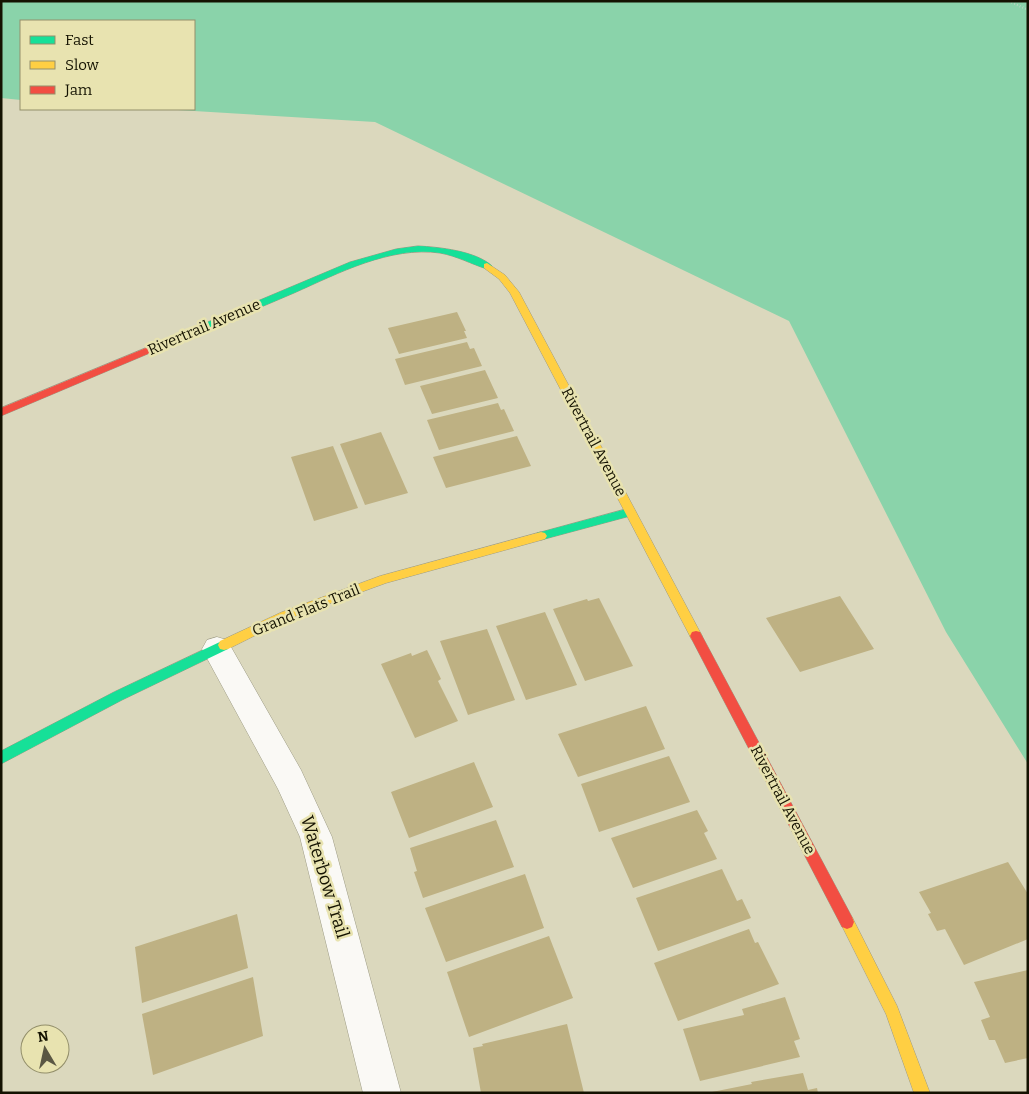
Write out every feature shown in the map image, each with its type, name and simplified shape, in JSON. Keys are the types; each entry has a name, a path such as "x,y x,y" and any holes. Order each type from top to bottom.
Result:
{"street":[{"name":"Rivertrail Avenue","path":"1,412 378,254 410,249 444,250 480,261 507,282 630,512 868,961 892,1011 922,1093"},
{"name":"Grand Flats Trail","path":"1,758 118,696 286,615 384,580 630,512"},
{"name":"Waterbow Trail","path":"217,648 290,780 316,837 382,1093"}],"path":[{"path":"1009,1 1028,10"}],"green space":[{"path":"1,1 1028,1 1028,764 946,632 789,321 375,122 177,110 195,110 195,20 20,20 20,100 1,98"}],"building":[{"path":"457,312 466,331 464,331 467,338 399,354 388,328"},
{"path":"467,342 470,349 474,348 482,366 405,385 395,359"},
{"path":"485,370 498,398 432,414 420,386"},
{"path":"498,403 501,410 504,409 514,431 439,450 427,420"},
{"path":"381,432 408,493 365,505 340,444"},
{"path":"517,436 531,466 446,488 433,457"},
{"path":"333,446 358,508 314,521 291,457"},
{"path":"840,596 874,649 800,672 766,618"},
{"path":"599,598 633,666 585,681 553,609 587,599 588,601"},
{"path":"545,612 577,685 526,700 496,626"},
{"path":"487,629 515,700 468,715 440,641"},
{"path":"427,650 441,679 438,681 458,721 415,738 381,664 411,653 412,656"},
{"path":"646,706 665,749 578,777 558,734"},
{"path":"669,756 690,802 599,832 581,784"},
{"path":"474,762 493,807 409,838 391,792"},
{"path":"697,810 708,831 704,833 717,859 633,888 611,838"},
{"path":"496,820 514,867 423,898 414,872 417,871 410,848"},
{"path":"1008,862 1028,894 1028,939 964,965 945,929 937,931 928,914 931,913 919,892"},
{"path":"722,869 737,901 742,899 751,918 658,951 636,898"},
{"path":"525,874 544,928 446,962 425,908"},
{"path":"237,914 248,968 142,1003 135,947"},
{"path":"749,929 755,943 758,942 779,984 678,1021 654,963"},
{"path":"549,936 573,998 469,1037 447,972"},
{"path":"1028,970 1028,1058 1005,1063 995,1040 989,1040 981,1020 990,1017 974,982"},
{"path":"253,977 263,1036 153,1075 142,1014"},
{"path":"785,997 800,1039 794,1041 800,1057 700,1081 683,1029 744,1015 742,1009"},
{"path":"567,1024 584,1093 481,1093 473,1048 483,1046 482,1044"},
{"path":"803,1073 808,1090 817,1088 818,1093 707,1093 752,1084 751,1082"}],"traffic: fast":[{"path":"206,326 354,264 396,252 418,249 440,250 463,256 487,266"},
{"path":"541,536 630,512"},
{"path":"1,758 118,696 224,645"}],"traffic: slow":[{"path":"487,266 502,277 514,292 696,636"},
{"path":"224,645 286,615 384,579 541,536"},
{"path":"847,922 892,1011 922,1093"}],"traffic: jam":[{"path":"1,412 206,326"},
{"path":"696,636 847,922"}]}
